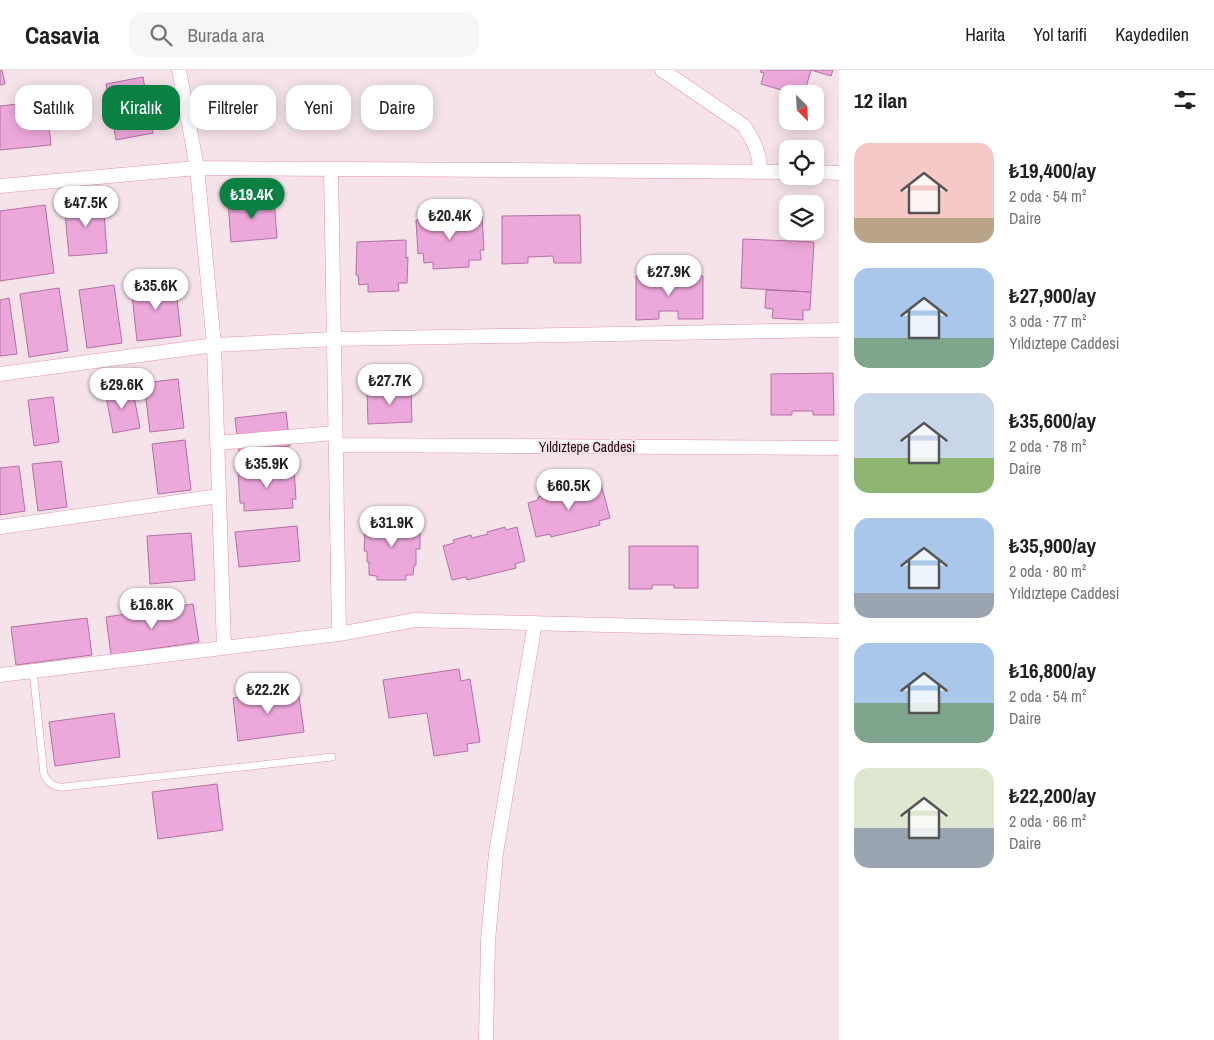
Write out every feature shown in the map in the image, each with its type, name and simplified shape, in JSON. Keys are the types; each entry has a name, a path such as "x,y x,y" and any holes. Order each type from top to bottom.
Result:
{"street":[{"path":"180,70 197,168 214,345 224,648"},
{"path":"662,70 744,126 758,152 760,172"},
{"path":"0,186 197,168 779,172"},
{"path":"331,168 339,634"},
{"path":"824,172 839,173"},
{"path":"0,374 214,345 334,339 839,330"},
{"name":"Yıldıztepe Caddesi","path":"217,443 335,439 839,448"},
{"path":"0,527 219,496"},
{"path":"0,675 339,634 415,620 839,631"},
{"path":"486,1040 488,941 496,853 535,624"}],"lane":[{"path":"33,671 44,775 46,780 55,786 64,787 332,757"}],"building":[{"path":"0,70 2,70 5,84 0,85"},
{"path":"761,70 811,70 807,85 779,85 779,89 761,84 764,73 760,72"},
{"path":"811,70 833,70 831,76"},
{"path":"143,77 144,85 106,85"},
{"path":"15,104 15,130 49,130 51,145 0,150 0,106"},
{"path":"114,130 152,130 153,133 116,140"},
{"path":"274,198 277,238 231,242 228,201"},
{"path":"103,200 107,253 69,256 64,203"},
{"path":"45,205 54,273 0,281 0,211"},
{"path":"580,215 581,263 554,263 553,256 528,257 528,263 502,264 502,216"},
{"path":"482,216 484,250 480,250 481,260 469,260 469,267 433,269 433,262 424,263 423,253 418,254 416,220"},
{"path":"743,239 814,242 811,292 741,288"},
{"path":"406,240 406,258 408,257 407,283 398,283 399,291 368,292 368,284 359,285 358,275 356,275 357,242"},
{"path":"636,276 703,276 703,319 678,319 678,311 659,311 659,319 636,320"},
{"path":"175,281 181,336 137,341 131,286"},
{"path":"114,285 122,343 87,348 79,290"},
{"path":"59,288 68,351 29,357 20,294"},
{"path":"766,290 811,292 810,310 803,310 803,320 772,318 773,309 765,308"},
{"path":"9,298 17,354 0,356 0,300"},
{"path":"833,373 834,415 813,415 813,411 792,411 792,415 771,415 771,374"},
{"path":"178,379 184,428 150,432 144,383"},
{"path":"132,386 140,428 113,433 105,391"},
{"path":"411,389 412,422 368,424 367,391"},
{"path":"53,397 59,442 34,446 28,400"},
{"path":"286,412 290,446 239,452 235,418"},
{"path":"185,440 191,490 158,494 152,444"},
{"path":"61,461 67,507 38,511 32,464"},
{"path":"19,466 25,511 0,515 0,468"},
{"path":"294,468 296,499 292,499 293,508 244,511 244,503 240,503 238,472"},
{"path":"601,484 610,518 599,521 600,525 551,537 550,534 536,537 528,503 538,500 538,497 556,493 557,495 572,491 572,489"},
{"path":"370,517 387,517 386,526 399,526 399,517 416,517 416,531 420,532 420,549 416,549 416,565 414,565 413,575 406,575 406,580 377,580 377,576 369,575 367,551 364,551 365,531 369,531"},
{"path":"297,526 300,561 239,567 235,532"},
{"path":"505,527 506,530 517,527 525,561 515,564 516,568 467,580 466,577 452,580 443,546 454,543 453,540 471,535 472,538 488,534 487,532"},
{"path":"191,533 195,580 150,584 147,536"},
{"path":"629,546 698,546 698,588 674,588 674,585 652,585 652,589 629,589"},
{"path":"193,604 199,642 111,655 106,617"},
{"path":"87,618 92,655 16,665 11,627"},
{"path":"459,669 461,681 470,679 480,742 467,744 468,751 434,756 427,713 389,718 383,680"},
{"path":"298,689 304,732 238,741 233,698"},
{"path":"114,713 120,757 55,766 49,722"},
{"path":"217,784 223,830 158,839 152,792"}]}
